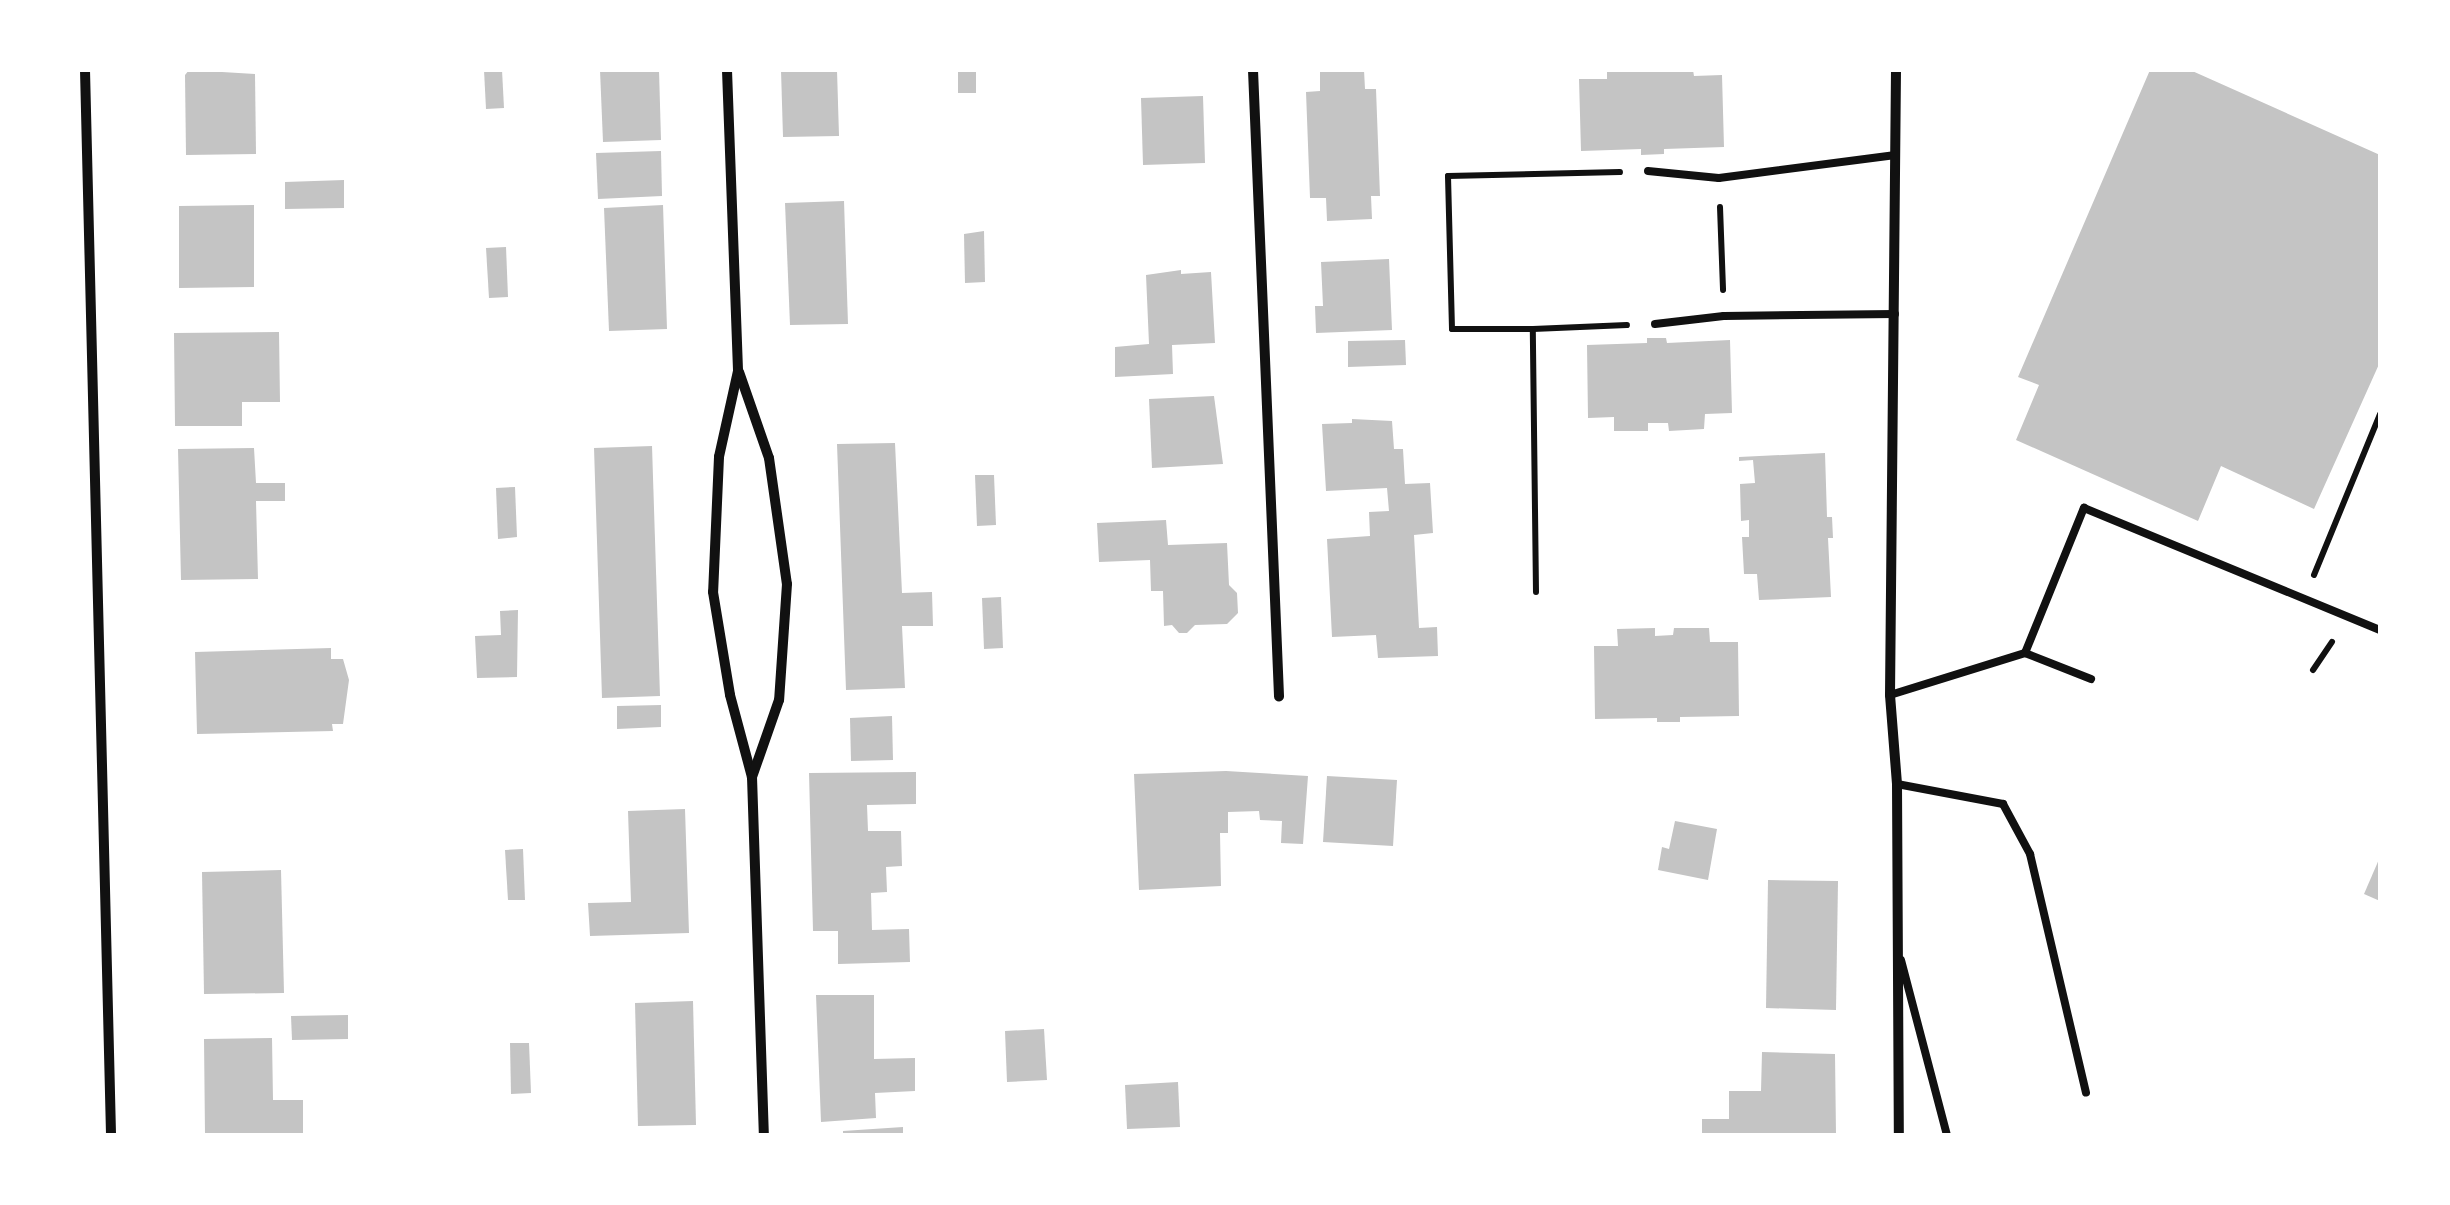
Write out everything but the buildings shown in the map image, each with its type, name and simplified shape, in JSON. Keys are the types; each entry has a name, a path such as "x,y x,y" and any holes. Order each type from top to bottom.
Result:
{"street":[{"path":"86,70 111,1135"},
{"path":"727,70 738,371 719,457 713,592 730,694 752,777 764,1135"},
{"path":"1253,70 1280,696"},
{"path":"1896,70 1890,695 1897,784 1900,1135"},
{"path":"738,371 768,458 787,584 779,700 752,777"}],"lane":[{"path":"1648,172 1719,178 1896,155"},
{"path":"1654,324 1724,316 1895,314"},
{"path":"2025,652 2084,508 2380,630"},
{"path":"1890,695 2025,652 2091,679"},
{"path":"1897,784 2003,804 2030,854 2086,1094"},
{"path":"1900,953 1947,1135"}],"path":[{"path":"1648,172 1448,176 1452,329 1654,324"},
{"path":"1719,178 1724,316"},
{"path":"1533,329 1536,592"},
{"path":"2305,598 2380,414"}]}
